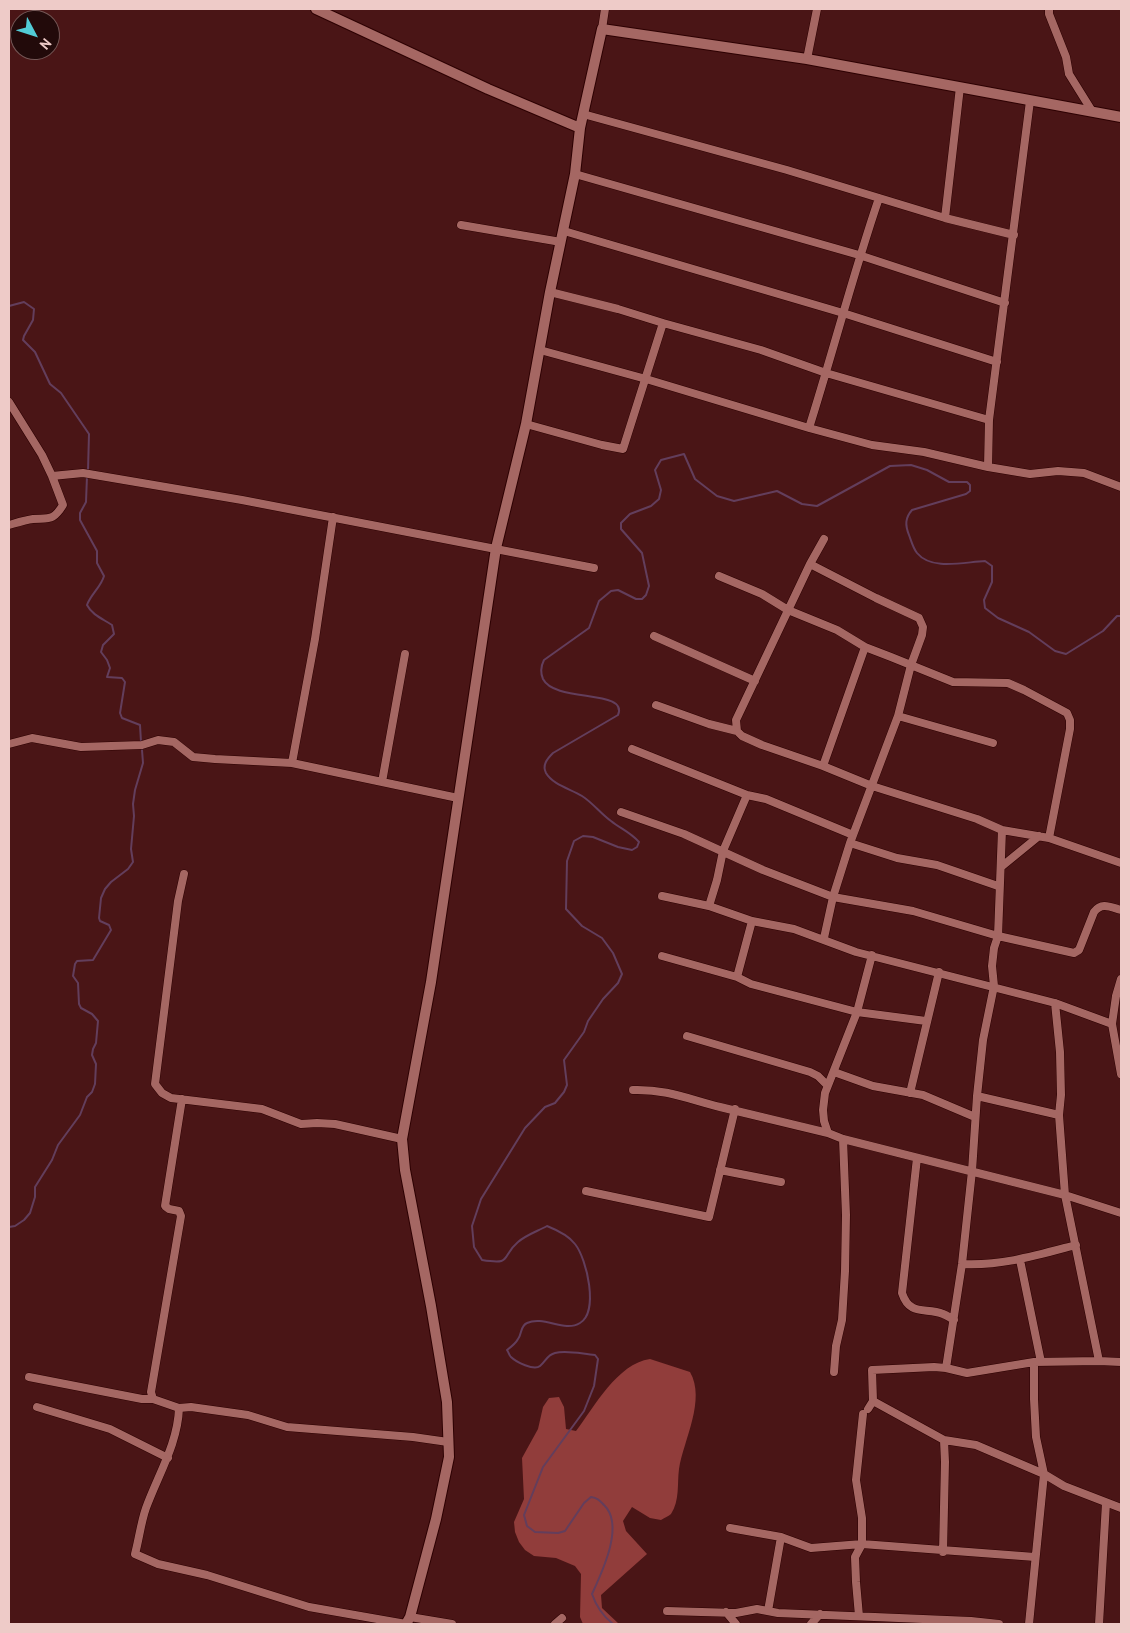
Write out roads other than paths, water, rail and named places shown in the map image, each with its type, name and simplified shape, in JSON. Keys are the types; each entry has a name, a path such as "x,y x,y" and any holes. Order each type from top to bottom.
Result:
{"street":[{"path":"316,9 488,89 580,128"},
{"path":"407,1622 436,1519 449,1456 446,1402 431,1306 405,1170 402,1140 431,982 496,548 526,424 550,292 575,174 582,114 605,9"},
{"path":"807,59 817,9"},
{"path":"1049,9 1049,14 1066,58 1069,74 1092,111"},
{"path":"602,29 807,59 1121,117"},
{"path":"945,218 960,86"},
{"path":"988,467 989,420 1030,101"},
{"path":"582,114 787,170 945,218 1014,235"},
{"path":"575,174 859,255 1005,302"},
{"path":"809,428 859,255 879,198"},
{"path":"461,224 561,242"},
{"path":"564,231 843,313 997,362"},
{"path":"550,292 618,309 663,324 761,350 826,373 989,420"},
{"path":"526,424 623,449 663,324"},
{"path":"540,350 872,445 929,452 988,467 1030,474 1058,471 1084,474 1121,486"},
{"path":"9,402 42,455 63,505 57,514 45,520 32,519 9,526"},
{"path":"52,476 83,473 333,517 594,568"},
{"path":"292,763 315,639 333,517"},
{"path":"737,731 736,720 810,564 824,539"},
{"path":"810,564 919,618 923,627 898,716 850,843 833,897 824,938"},
{"path":"719,576 762,594 788,610 837,630 865,647 954,682 1008,684 1024,690 1068,713 1070,729 1049,838"},
{"path":"654,636 754,681"},
{"path":"823,766 865,647"},
{"path":"382,782 405,654"},
{"path":"656,705 709,724 737,731 742,736 762,745 823,766 872,786 977,818 1002,830 1049,838 1121,863"},
{"path":"898,716 993,743"},
{"path":"9,744 32,738 80,747 142,745 158,740 174,742 193,757 292,763 458,798"},
{"path":"632,749 747,795 766,799 853,835"},
{"path":"709,906 723,851 747,795"},
{"path":"621,812 684,834 763,870 833,897 913,911 998,936 1074,953 1078,950 1094,912 1098,907 1104,905 1121,910"},
{"path":"946,1368 962,1264 983,1040 994,986 992,966 994,948 998,936 998,886 1001,868 1002,830"},
{"path":"1001,868 1039,836"},
{"path":"850,843 897,858 937,865 998,886"},
{"path":"184,874 178,901 155,1084 162,1093 171,1098 262,1109 301,1124 335,1124 402,1140"},
{"path":"662,896 709,906 752,921 787,926 824,938 851,950 1055,1003 1112,1024"},
{"path":"737,977 752,921"},
{"path":"828,1133 823,1110 827,1085 834,1072 857,1012 872,955"},
{"path":"662,956 737,977 751,984 857,1012 926,1021"},
{"path":"910,1094 939,972"},
{"path":"1121,979 1116,996 1112,1024 1121,1074"},
{"path":"1055,1003 1060,1052 1061,1095 1059,1115 1065,1195 1099,1361"},
{"path":"687,1036 810,1072 818,1076 827,1085"},
{"path":"834,1072 873,1086 923,1095 975,1117"},
{"path":"633,1090 653,1090 681,1094 720,1107 735,1109 828,1133 843,1139 1065,1195 1121,1213"},
{"path":"977,1096 1059,1115"},
{"path":"154,1399 151,1392 181,1216 179,1211 165,1206 182,1099"},
{"path":"586,1190 709,1216 735,1109"},
{"path":"834,1372 836,1346 842,1320 845,1271 846,1215 843,1139"},
{"path":"917,1158 902,1293 904,1300 911,1307 923,1311 942,1313 954,1320"},
{"path":"720,1170 781,1182"},
{"path":"962,1264 983,1265 1020,1260 1076,1245"},
{"path":"1020,1260 1038,1362 1034,1400 1036,1437 1044,1474 1029,1624"},
{"path":"862,1618 856,1582 856,1557 862,1544 862,1518 856,1480 865,1411 873,1401 872,1370 946,1368 966,1373 1038,1362 1121,1362"},
{"path":"29,1377 142,1399 154,1399 179,1408 191,1407 248,1415 287,1427 413,1437 448,1442"},
{"path":"873,1401 944,1440 976,1445 1044,1474 1064,1486 1121,1508"},
{"path":"37,1407 110,1430 168,1458"},
{"path":"179,1408 179,1415 168,1458 145,1509 135,1554 158,1564 207,1575 309,1607 407,1622 452,1624"},
{"path":"942,1552 946,1462 944,1440"},
{"path":"1099,1624 1106,1503"},
{"path":"730,1528 781,1537 811,1548 862,1544 942,1552 1035,1557"},
{"path":"768,1611 781,1537"},
{"path":"667,1611 736,1613 757,1610 862,1618 971,1621 999,1624"},
{"path":"726,1612 736,1624"},
{"path":"811,1624 820,1614"},
{"path":"555,1624 562,1618"},
{"path":"851,1624 862,1618"}],"waterway":[{"path":"9,306 24,302 34,309 33,320 23,340 35,352 50,384 61,393 89,434 88,471"},
{"path":"613,1624 600,1610 592,1594 606,1561 612,1536 610,1514 604,1505 591,1497 584,1503 565,1531 558,1533 535,1532 527,1526 524,1515 543,1467 584,1411 594,1386 598,1359 595,1355 560,1352 550,1355 540,1366 534,1367 513,1359 507,1350 517,1340 523,1326 527,1323 540,1321 574,1326 586,1317 590,1297 584,1261 572,1241 547,1226 521,1240 503,1260 482,1260 474,1247 472,1226 481,1199 525,1128 545,1107 555,1103 564,1092 567,1085 564,1060 584,1032 588,1021 603,999 618,983 622,974 613,953 602,938 582,926 566,909 567,861 574,841 583,836 593,837 618,847 632,850 637,847 639,842 578,793 553,781 546,773 545,765 553,753 618,715 618,707 613,702 561,691 550,686 541,674 544,660 589,628 599,601 611,591 618,590 636,599 642,599 646,595 649,586 642,553 621,529 621,523 630,514 651,506 659,499 661,490 655,470 661,460 684,454 695,479 717,496 734,501 777,491 802,504 817,506 890,466 911,465 927,470 949,482 967,482 970,485 970,491 966,494 912,510 908,516 906,525 911,542 914,549 923,559 940,564 985,561 992,566 992,582 984,600 985,608 998,618 1029,632 1055,651 1066,654 1103,631 1117,616 1121,616"},
{"path":"87,476 86,502 80,513 80,520 97,551 97,563 104,576 87,605 95,614 112,625 114,634 103,645 101,652 110,668 107,677 122,678 125,682 120,713 122,718 140,725 141,742"},
{"path":"9,1227 15,1226 30,1213 35,1197 35,1187 52,1160 58,1145 80,1115 87,1097 92,1092 95,1084 96,1064 92,1055 96,1043 98,1021 92,1014 81,1008 79,1004 78,983 73,976 77,961 93,960 111,930 109,925 100,921 99,918 101,898 111,882 128,869 133,862 131,849 134,816 133,804 143,763 142,750"}]}
